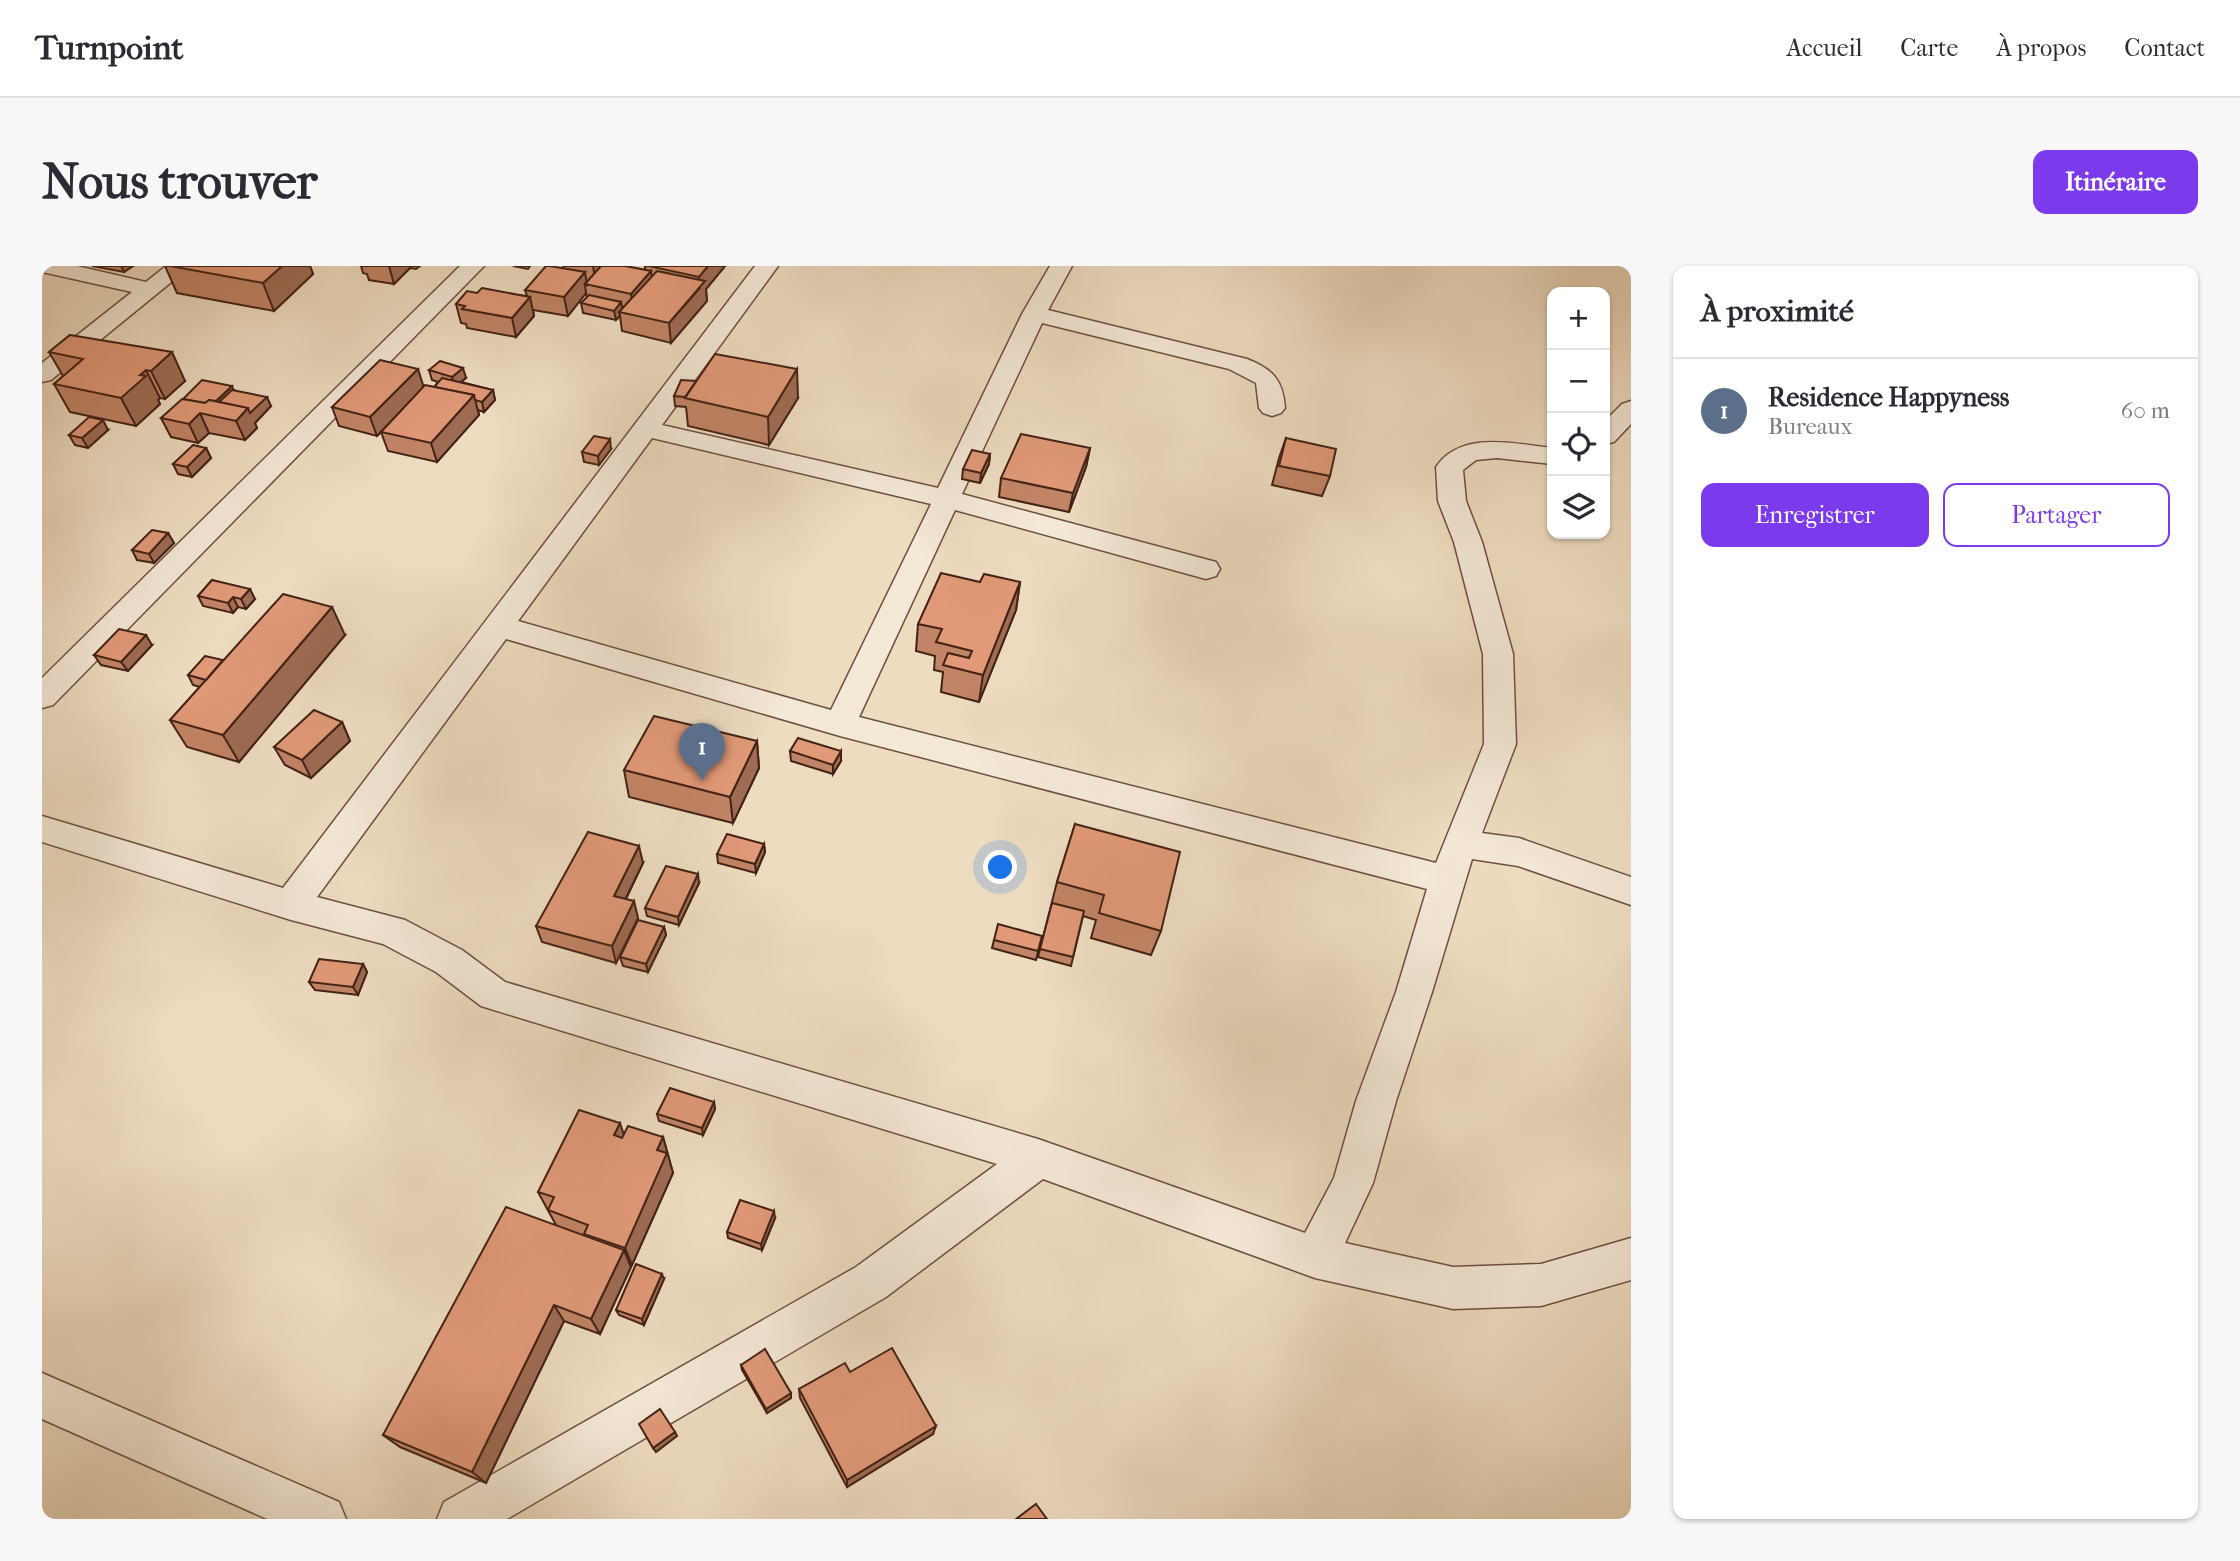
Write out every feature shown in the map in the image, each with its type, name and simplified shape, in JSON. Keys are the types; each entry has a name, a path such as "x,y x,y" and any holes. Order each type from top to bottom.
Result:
{"street":[{"path":"47,266 148,289"},
{"path":"42,375 180,266"},
{"path":"42,697 473,266"},
{"path":"291,905 767,266"},
{"path":"839,724 1034,314 1061,266"},
{"path":"1034,314 1238,364 1264,374 1271,386 1272,408"},
{"path":"1610,431 1631,409"},
{"path":"646,429 948,499 1206,569"},
{"path":"1610,451 1631,447"},
{"path":"1315,1257 1353,1183 1376,1101 1415,992 1447,880 1500,744 1498,653 1468,542 1452,501 1448,467 1469,452 1497,450 1547,455"},
{"path":"498,626 839,724 1447,880"},
{"path":"42,829 291,905 392,931 449,961 494,995 1038,1158 1315,1257 1453,1288 1541,1285 1631,1259"},
{"path":"1460,844 1519,852 1631,891"},
{"path":"461,1519 871,1283 1038,1158"},
{"path":"42,1396 322,1519"}],"building":[{"path":"170,266 282,266 263,283"},
{"path":"546,266 585,272 564,297 525,290"},
{"path":"601,266 625,266 651,271 631,294 585,284"},
{"path":"708,266 699,277 653,267"},
{"path":"657,271 705,281 669,323 619,312"},
{"path":"482,288 530,297 512,318 462,309 465,306 456,304 467,291 477,293"},
{"path":"589,295 621,302 614,311 581,303"},
{"path":"70,335 172,352 151,371 146,370 140,375 146,376 121,398 54,384 83,359 49,352"},
{"path":"715,354 797,369 768,417 685,398"},
{"path":"380,360 418,369 370,417 332,407"},
{"path":"440,361 463,368 452,377 429,370"},
{"path":"442,378 493,390 482,402 475,400 474,395 434,387"},
{"path":"202,380 232,386 216,401 209,400 205,403 183,399"},
{"path":"681,380 696,381 685,397 674,396"},
{"path":"425,385 474,395 431,443 381,432"},
{"path":"232,390 267,397 250,413 248,408 219,402"},
{"path":"182,399 205,403 209,400 248,408 236,421 200,413 189,424 161,418"},
{"path":"89,417 103,420 82,438 69,435"},
{"path":"1021,434 1090,448 1073,493 1001,478"},
{"path":"594,436 610,439 598,456 582,452"},
{"path":"1286,438 1336,449 1330,476 1279,466"},
{"path":"193,445 206,448 187,467 173,464"},
{"path":"972,450 990,454 981,473 963,469"},
{"path":"152,530 168,533 149,554 132,550"},
{"path":"941,573 980,582 984,574 1020,582 983,675 943,665 948,653 969,658 972,651 936,642 942,629 918,624"},
{"path":"212,580 250,589 241,599 233,597 228,603 198,596"},
{"path":"283,594 332,607 223,735 170,720"},
{"path":"119,629 146,635 121,662 94,655"},
{"path":"205,656 223,660 206,680 188,675"},
{"path":"314,710 342,722 302,760 274,747"},
{"path":"654,716 757,741 730,797 624,770"},
{"path":"798,738 841,751 833,765 790,751"},
{"path":"1075,824 1180,852 1161,931 1099,913 1104,895 1057,882"},
{"path":"588,832 639,846 614,896 634,901 612,946 536,926"},
{"path":"727,834 764,844 755,864 717,854"},
{"path":"666,866 698,874 678,917 645,908"},
{"path":"1052,903 1084,911 1073,957 1040,949"},
{"path":"638,920 664,927 646,964 620,957"},
{"path":"998,924 1042,936 1038,951 994,940"},
{"path":"319,959 363,964 353,987 309,982"},
{"path":"670,1088 714,1102 702,1128 657,1114"},
{"path":"579,1110 620,1123 614,1135 622,1138 628,1126 663,1137 657,1150 667,1153 625,1248 584,1234 588,1225 548,1210 554,1197 538,1192"},
{"path":"740,1200 774,1211 761,1244 727,1232"},
{"path":"506,1207 624,1250 591,1319 554,1305 472,1472 383,1435"},
{"path":"636,1264 662,1274 642,1319 616,1310"},
{"path":"892,1348 936,1426 847,1480 799,1389 845,1363 850,1372"},
{"path":"765,1349 791,1393 766,1409 741,1365"},
{"path":"660,1409 675,1432 653,1448 639,1424"},
{"path":"1036,1504 1047,1519 1016,1519"}],"place":[{"name":"Residence Happyness","path":"702,781"}]}
